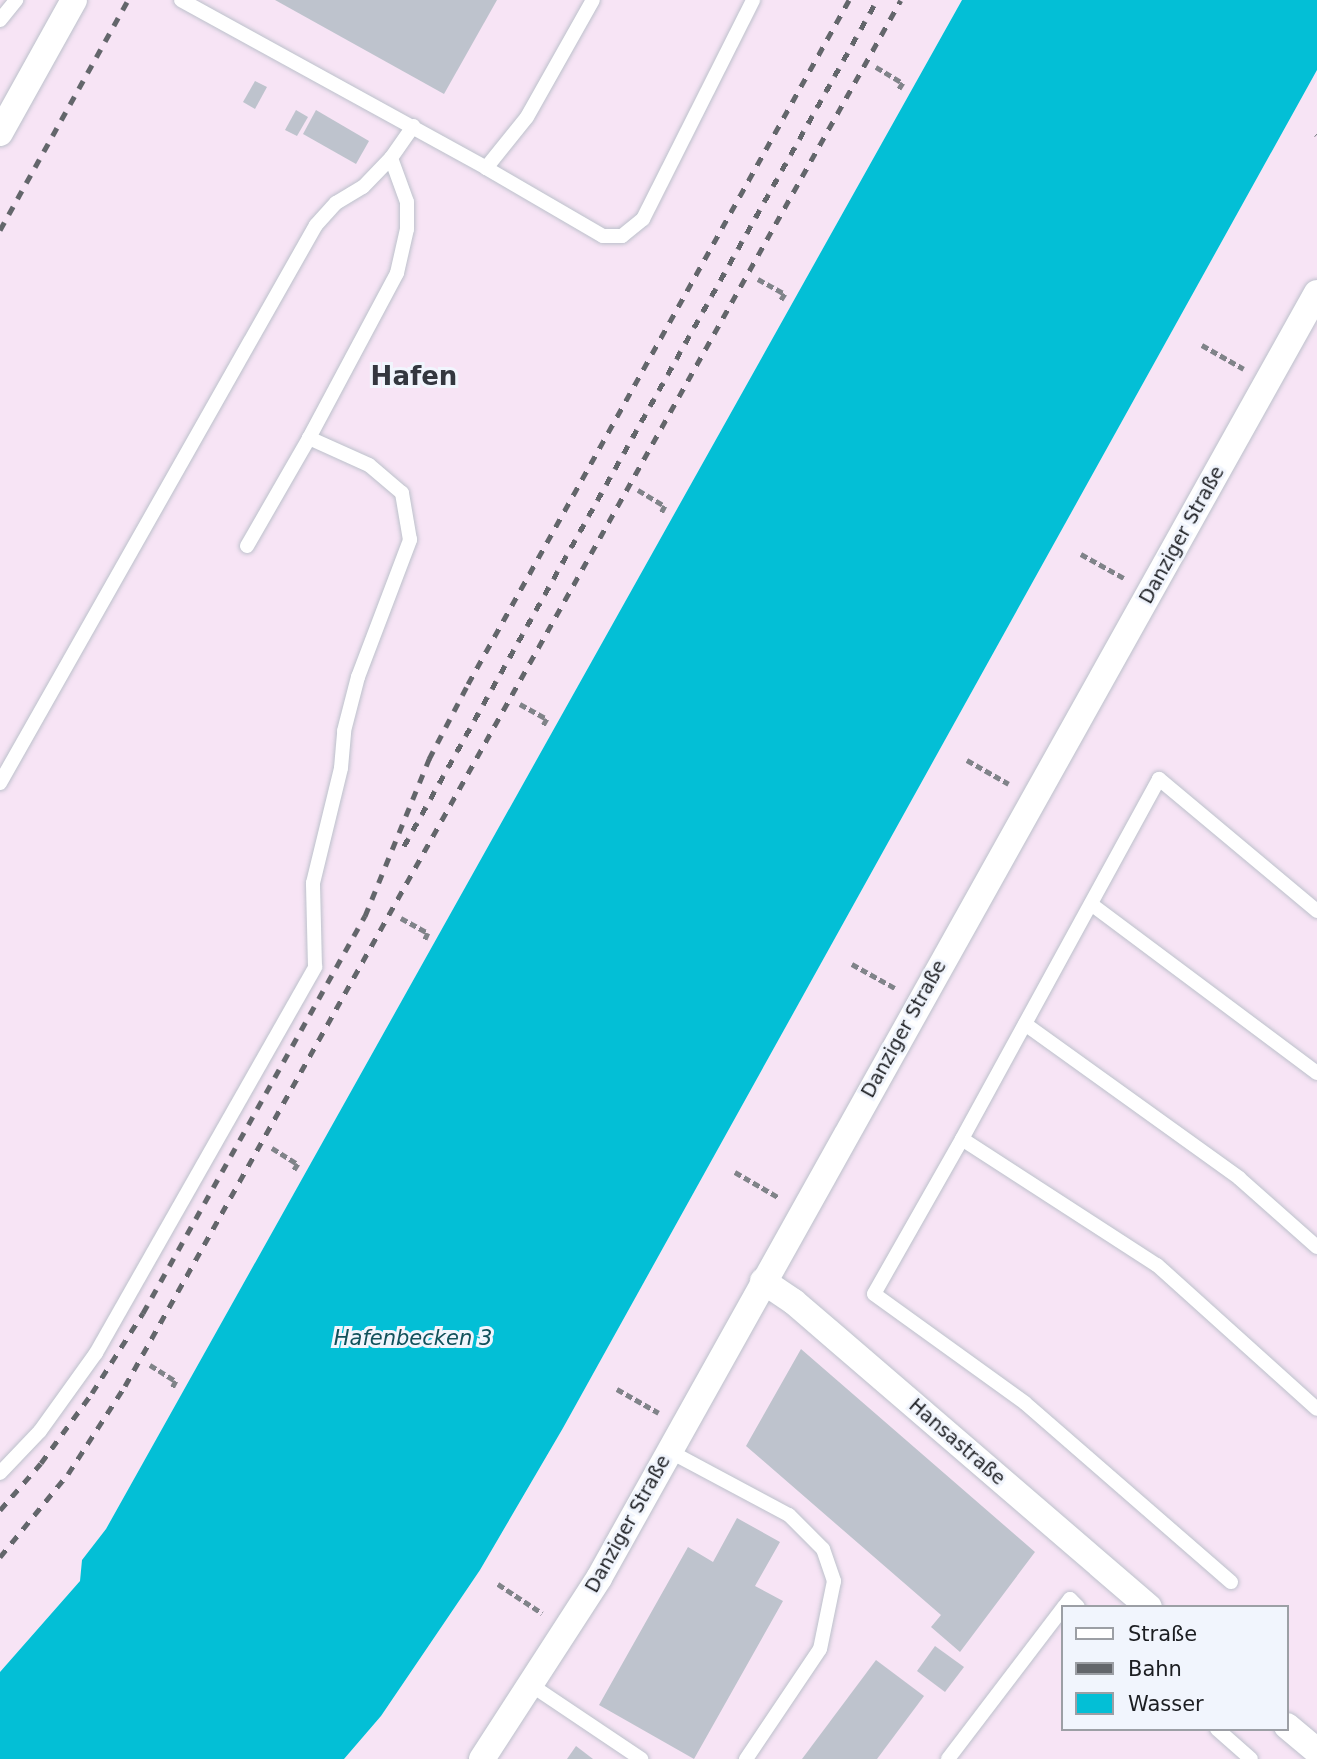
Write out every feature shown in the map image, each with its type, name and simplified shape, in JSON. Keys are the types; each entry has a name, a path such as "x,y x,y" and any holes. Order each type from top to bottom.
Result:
{"street":[{"path":"1,129 74,0"},
{"name":"Danziger Straße","path":"482,1759 599,1578 763,1280 1317,293"},
{"name":"Hansastraße","path":"763,1280 794,1302 1147,1605"},
{"path":"1289,1728 1317,1751"}],"lane":[{"path":"0,20 16,0"},
{"path":"181,0 413,126 603,236 622,236 643,219 753,0"},
{"path":"486,168 527,117 593,0"},
{"path":"0,783 316,225 336,203 363,187 391,158 413,126"},
{"path":"247,546 309,438 397,273 407,229 407,202 391,158"},
{"path":"1,1472 40,1431 96,1353 316,967 313,883 341,768 344,731 358,677 410,540 401,493 369,465 309,438"},
{"path":"1231,1581 1025,1403 874,1294 1159,779 1317,911"},
{"path":"1091,904 1317,1073"},
{"path":"1025,1024 1239,1178 1317,1247"},
{"path":"962,1139 1157,1265 1317,1409"},
{"path":"669,1451 789,1515 823,1549 834,1581 820,1649 746,1759"},
{"path":"948,1759 1062,1610"},
{"path":"531,1685 640,1759"},
{"path":"1219,1731 1251,1759"}],"path":[{"path":"876,67 903,83 898,91"},
{"path":"758,279 785,294 780,302"},
{"path":"1202,345 1245,370"},
{"path":"638,490 665,506 661,514"},
{"path":"1081,554 1124,579"},
{"path":"520,704 547,719 542,728"},
{"path":"967,760 1010,785"},
{"path":"401,918 428,933 424,942"},
{"path":"852,964 896,989"},
{"path":"272,1148 298,1164 293,1172"},
{"path":"736,1172 779,1197"},
{"path":"150,1365 176,1381 172,1389"},
{"path":"617,1389 660,1414"},
{"path":"498,1584 542,1614"}],"shaded area":[{"path":"0,0 962,0 106,1529 82,1560 80,1581 0,1672"},
{"path":"1317,70 1317,1759 344,1759 381,1716 480,1570 563,1428"}],"water":[{"name":"Hafenbecken 3","path":"962,0 1317,0 1317,70 563,1428 480,1570 381,1716 344,1759 0,1759 0,1672 80,1581 82,1560 106,1529"}],"building":[{"path":"275,0 497,0 444,94"},
{"path":"255,81 267,87 255,109 243,102"},
{"path":"296,110 308,117 297,136 285,130"},
{"path":"316,110 369,141 356,164 303,134"},
{"path":"801,1349 1035,1552 960,1652 931,1627 941,1615 746,1446"},
{"path":"737,1518 780,1542 755,1586 783,1601 694,1759 599,1705 688,1547 713,1562"},
{"path":"935,1646 964,1667 945,1692 917,1671"},
{"path":"876,1660 924,1696 877,1759 802,1759"},
{"path":"576,1746 593,1759 567,1759"}],"railway":[{"path":"0,230 128,0"},
{"path":"0,1510 41,1463 92,1393 143,1313 365,916 429,759 468,684 849,0"},
{"path":"404,846 877,0"},
{"path":"0,1557 68,1474 125,1386 901,0"}],"district":[{"name":"Hafen","path":"414,377"}]}
